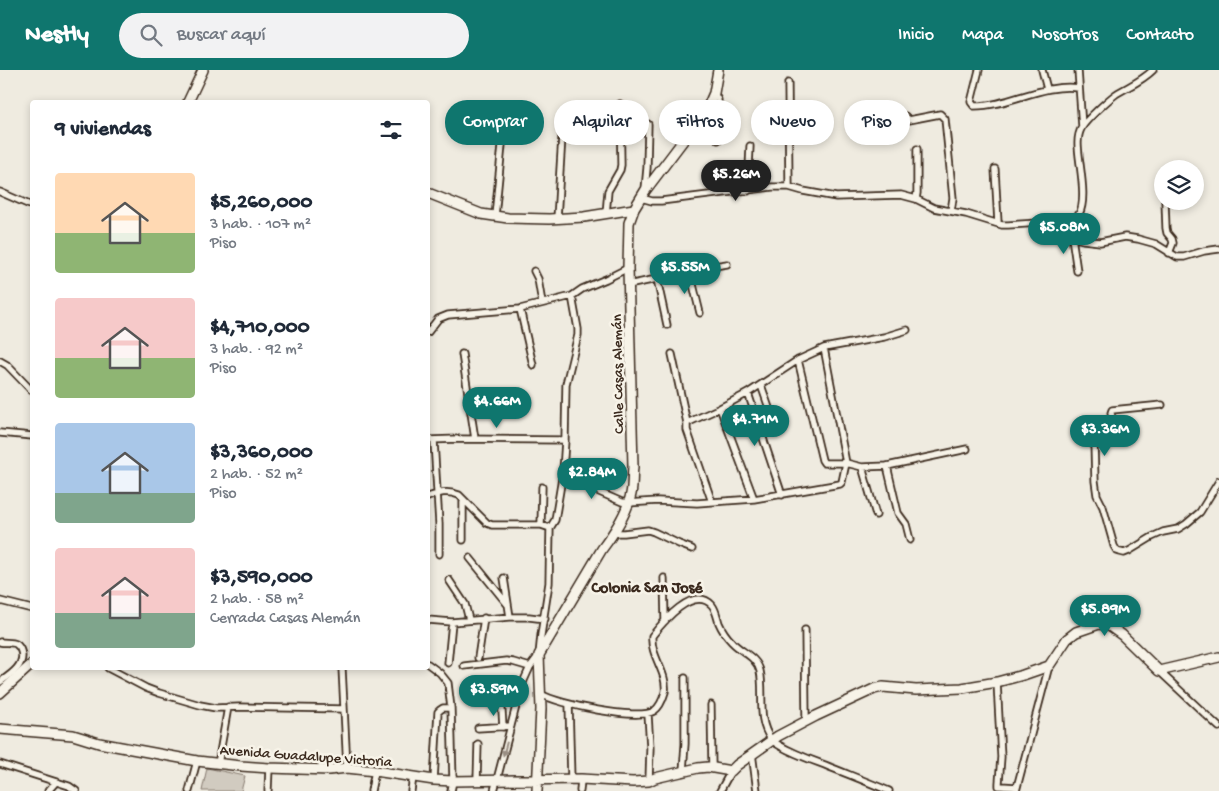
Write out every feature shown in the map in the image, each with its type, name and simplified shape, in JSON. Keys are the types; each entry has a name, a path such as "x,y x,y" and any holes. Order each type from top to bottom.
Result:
{"street":[{"path":"189,100 203,70"},
{"name":"Calle Casas Alemán","path":"494,791 521,687 530,667 539,656 602,549 614,533 631,494 633,466 628,285 629,223 634,209 643,194 706,109 714,93 718,70"},
{"path":"979,70 971,102 974,106 990,105 1048,89 1079,88"},
{"path":"1042,70 1048,89"},
{"path":"648,145 647,168 643,194 652,201 772,187 789,187 836,197 902,195 916,199 934,208 1008,225 1070,221 1076,218 1081,209 1082,189 1078,143 1082,127 1078,70"},
{"path":"1082,127 1116,94 1143,79 1153,70"},
{"path":"788,83 789,187"},
{"path":"714,93 718,100"},
{"path":"910,120 940,114 944,119 953,198 951,211"},
{"path":"495,216 502,145"},
{"path":"557,218 561,145"},
{"path":"606,214 608,191 620,170 621,145"},
{"path":"748,191 750,146"},
{"path":"916,199 917,149"},
{"path":"995,169 998,223"},
{"path":"0,192 30,205"},
{"path":"430,194 481,214 508,218 584,217 634,209"},
{"path":"1165,210 1167,233 1173,243 1170,253"},
{"path":"1054,222 1072,237 1100,242 1125,237 1156,244 1174,256 1181,258 1204,251 1219,249"},
{"path":"1072,237 1077,271"},
{"path":"628,285 727,264"},
{"path":"430,329 438,319 448,315 520,309 572,296 582,289 628,268"},
{"path":"534,271 538,279 542,303"},
{"path":"690,272 700,313"},
{"path":"657,279 667,325"},
{"path":"537,791 542,709 539,656 549,583 550,528 555,520 563,472 566,384 578,334 572,296"},
{"path":"520,309 533,365"},
{"path":"687,423 748,393 798,360 824,348 884,337 908,330"},
{"path":"563,472 575,476 590,488 628,503 658,501 697,504 754,499 840,484 846,463 824,348"},
{"path":"462,354 476,439"},
{"path":"672,354 687,423 686,430 712,502"},
{"path":"798,360 824,463 846,463 862,467 887,466 967,449"},
{"path":"0,361 8,365 30,389"},
{"path":"762,385 776,428"},
{"path":"748,393 782,495"},
{"path":"1162,405 1112,410 1115,433 1111,437 1097,440 1094,443 1095,481 1117,551 1124,553 1130,551 1163,532 1178,529 1186,524 1200,512 1219,481"},
{"path":"720,408 754,499"},
{"path":"0,433 30,436"},
{"path":"439,554 437,494 431,440 565,440"},
{"path":"887,466 898,513 906,524 910,540"},
{"path":"862,467 876,515"},
{"path":"541,525 542,487"},
{"path":"430,496 445,492 459,495 487,523 492,525 541,525 550,528"},
{"path":"463,499 463,540"},
{"path":"614,533 648,530 692,549"},
{"path":"470,558 508,604"},
{"path":"504,578 510,617"},
{"path":"664,578 665,621"},
{"path":"449,580 465,604 469,620"},
{"path":"541,694 568,704 617,714 648,714 655,710 662,702 665,690 664,678 651,642 652,636 665,621 688,602 697,599 703,600 712,606 722,629 732,643 754,659 760,670 764,722 766,731 772,740 806,758 889,791"},
{"path":"0,601 30,608"},
{"path":"430,620 452,622 510,617 544,619"},
{"path":"478,658 484,618"},
{"path":"448,663 452,622"},
{"path":"997,682 1001,757 1000,786 1016,789 1049,666 1067,639 1076,632 1099,624 1108,625 1122,635 1219,728"},
{"path":"805,630 806,721"},
{"path":"0,642 17,644 22,651 22,659 18,667 0,682"},
{"path":"1159,671 1219,657"},
{"path":"464,666 506,661 530,667"},
{"path":"0,693 30,666"},
{"path":"430,666 440,673 448,684 451,708 451,791"},
{"path":"720,791 731,771 752,753 806,721 867,691 878,688 931,690 962,688 997,682 1049,666"},
{"path":"112,670 159,693 216,708 344,709"},
{"path":"342,670 347,768"},
{"path":"683,771 685,678"},
{"path":"501,696 503,727"},
{"path":"542,709 544,705 558,701"},
{"path":"568,704 576,779 580,791"},
{"path":"711,705 712,768"},
{"path":"218,764 228,707"},
{"path":"434,780 438,712 443,708 451,708"},
{"path":"648,714 649,781"},
{"path":"478,728 511,726"},
{"name":"Avenida Guadalupe Victoria","path":"0,730 73,735 99,742 218,764 330,770 347,768 434,780 576,779 633,782 649,781 698,768 731,771"},
{"path":"477,781 478,744"},
{"path":"752,753 757,791"},
{"path":"189,791 197,761"},
{"path":"0,764 69,786 76,791"},
{"path":"268,791 269,768"},
{"path":"371,791 375,771"},
{"path":"411,791 413,777"},
{"path":"48,791 56,782"}],"shaded area":[{"path":"207,768 245,776 241,791 202,791"}],"district":[{"name":"Colonia San José","path":"647,586"}]}
